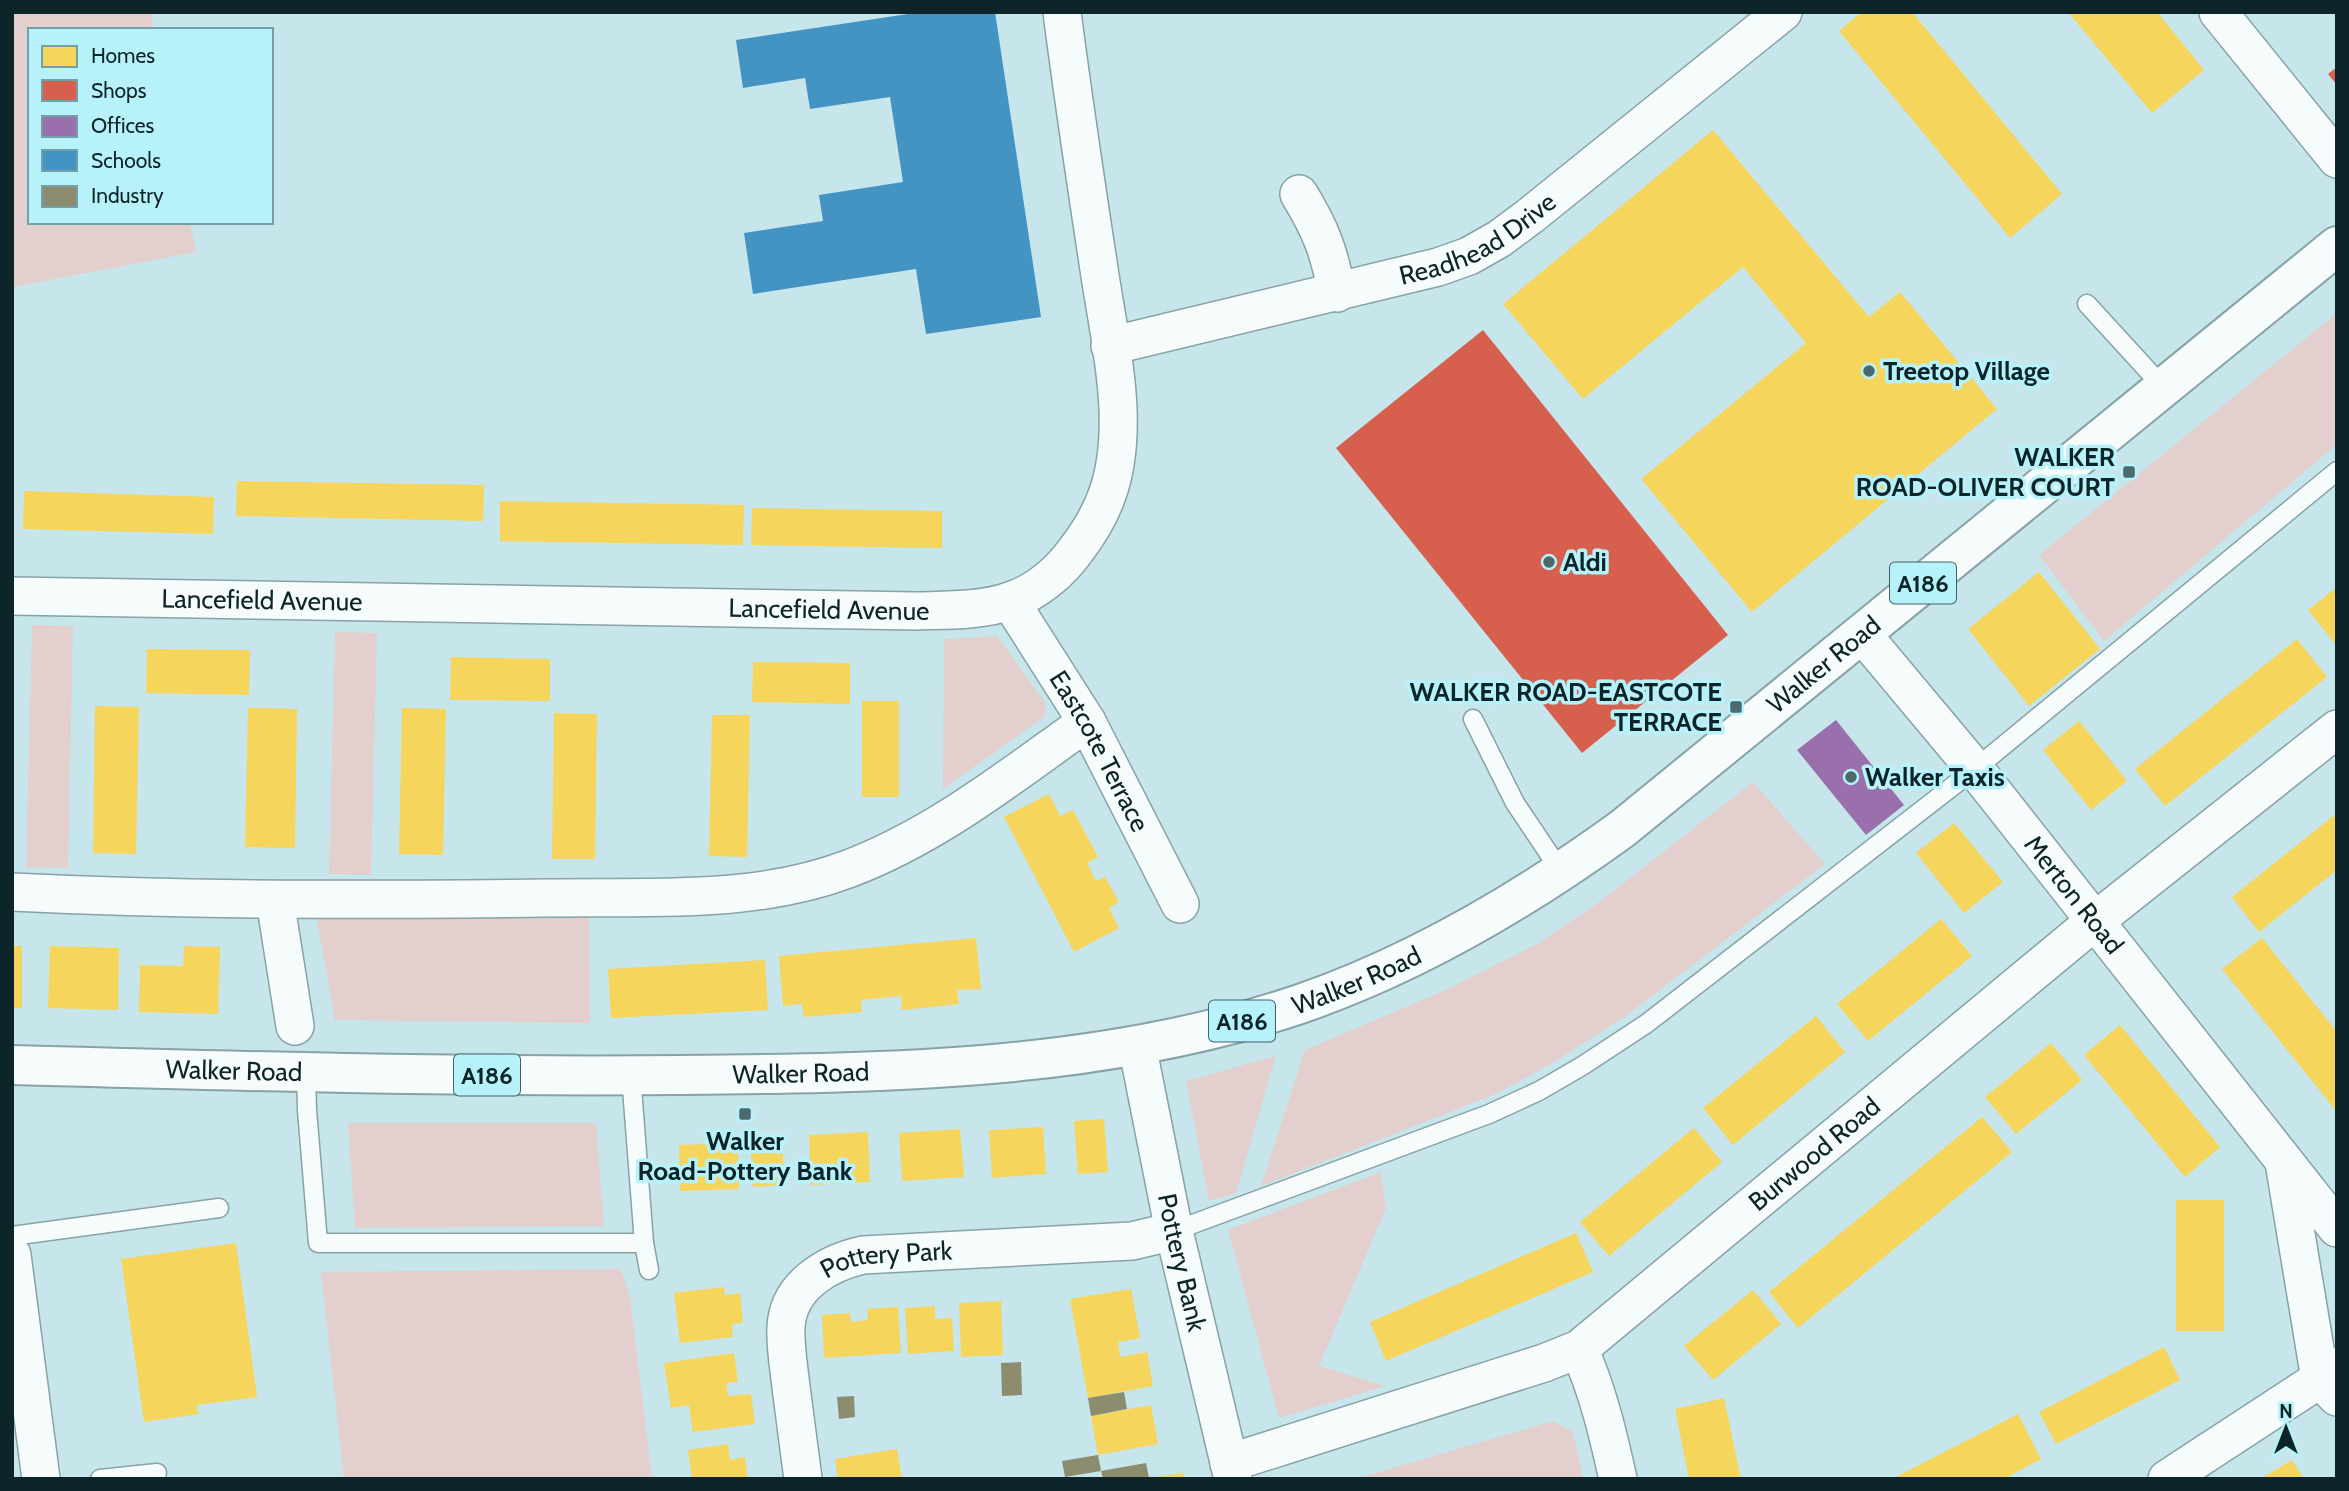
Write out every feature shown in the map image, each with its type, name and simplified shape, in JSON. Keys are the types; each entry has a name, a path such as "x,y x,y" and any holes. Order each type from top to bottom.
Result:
{"main road":[{"name":"Walker Road","path":"12,1065 306,1073 631,1075 769,1074 963,1067 1070,1056 1137,1045 1227,1025 1304,1002 1434,946 1502,910 1562,873 1622,829 2337,246"}],"street":[{"name":"Lancefield Avenue","path":"12,596 916,611 963,609 1010,601 1037,588 1065,566 1092,528 1108,494 1116,460 1118,429 1111,346 1062,12"},
{"name":"Readhead Drive","path":"1111,346 1337,293 1438,267 1469,256 1499,239 1783,12"},
{"path":"2218,12 2337,159"},
{"path":"1299,194 1321,230 1332,264 1337,293"},
{"name":"Eastcote Terrace","path":"1010,601 1087,722 1180,904"},
{"name":"Merton Road","path":"1862,634 1975,769 2337,1227"},
{"path":"12,892 275,900 688,896 766,891 848,869 893,850 960,811 1087,722"},
{"name":"Burwood Road","path":"1231,1471 1579,1349 2095,921 2337,729"},
{"path":"275,900 295,1026"},
{"name":"Pottery Bank","path":"1137,1045 1174,1231 1231,1471"},
{"name":"Merton Road","path":"2283,1159 2331,1380"},
{"name":"Pottery Park","path":"803,1479 786,1327 789,1310 796,1297 822,1270 841,1260 863,1255 1132,1241 1174,1231"},
{"path":"12,1255 41,1479"},
{"path":"1579,1349 1600,1403 1618,1479"},
{"path":"2167,1479 2331,1380"}],"lane":[{"path":"2087,304 2163,387"},
{"path":"1174,1231 1489,1114 1539,1091 1582,1066 1646,1024 1975,769 2337,471"},
{"path":"1473,719 1511,796 1562,873"},
{"path":"306,1073 318,1243 645,1243"},
{"path":"631,1075 649,1270"},
{"path":"12,1236 219,1208"},
{"path":"100,1479 157,1472"}],"shaded area":[{"path":"12,12 150,12 154,28 28,28 28,224 190,224 196,252 12,287"},
{"path":"2337,313 2337,444 2104,641 2039,555"},
{"path":"32,625 73,626 68,868 26,867"},
{"path":"335,632 377,633 371,875 329,874"},
{"path":"997,636 1046,704 1044,717 943,789 944,639"},
{"path":"1753,782 1825,864 1627,1015 1556,1061 1498,1093 1261,1186 1305,1050 1448,989 1537,944 1598,903"},
{"path":"316,915 589,916 590,1023 335,1020"},
{"path":"1276,1056 1236,1193 1209,1201 1186,1081"},
{"path":"348,1123 596,1123 604,1226 355,1228"},
{"path":"1381,1172 1386,1208 1319,1366 1385,1386 1279,1418 1228,1230"},
{"path":"621,1269 630,1297 652,1479 344,1479 321,1272"},
{"path":"1553,1421 1573,1432 1583,1479 1355,1479"}],"building: Homes":[{"path":"1862,12 1912,12 2062,194 2010,238 1839,31"},
{"path":"2068,12 2157,12 2204,70 2152,113"},
{"name":"Treetop Village","path":"1713,130 1869,317 1900,292 1997,409 1752,612 1641,479 1806,343 1743,267 1583,399 1503,304"},
{"path":"237,481 484,485 483,521 236,516"},
{"path":"24,491 214,497 213,534 23,529"},
{"path":"500,501 744,505 743,545 500,541"},
{"path":"752,508 942,511 942,548 751,545"},
{"path":"2039,572 2100,649 2029,706 1968,629"},
{"path":"2337,587 2337,646 2308,610"},
{"path":"2297,639 2327,677 2165,806 2135,769"},
{"path":"147,649 250,650 249,695 146,693"},
{"path":"451,657 550,659 550,701 450,700"},
{"path":"753,662 850,663 850,704 752,702"},
{"path":"862,701 899,701 899,797 862,797"},
{"path":"95,706 139,707 136,854 93,853"},
{"path":"248,708 297,709 295,848 245,847"},
{"path":"402,708 446,709 443,855 399,854"},
{"path":"554,713 597,714 595,859 552,859"},
{"path":"712,715 750,715 747,857 709,856"},
{"path":"2079,721 2127,781 2091,810 2043,750"},
{"path":"1049,794 1060,816 1073,810 1098,857 1087,863 1096,881 1105,877 1119,902 1109,908 1119,928 1074,952 1004,817"},
{"path":"2337,813 2337,870 2259,932 2232,897"},
{"path":"1954,823 2003,882 1964,913 1916,853"},
{"path":"1941,919 1972,956 1868,1041 1837,1004"},
{"path":"976,938 981,989 957,990 959,1004 902,1010 901,996 861,1000 862,1012 804,1017 802,1004 783,1006 779,956"},
{"path":"2262,938 2337,1032 2337,1112 2222,969"},
{"path":"12,946 22,946 22,1008 12,1008"},
{"path":"50,946 119,948 118,1010 48,1008"},
{"path":"184,946 220,947 218,1014 139,1012 140,965 183,966"},
{"path":"765,960 768,1010 611,1018 608,969"},
{"path":"1816,1016 1845,1052 1733,1145 1703,1108"},
{"path":"2120,1025 2220,1147 2185,1177 2084,1055"},
{"path":"2051,1043 2082,1080 2016,1134 1985,1097"},
{"path":"1982,1117 2012,1152 1798,1328 1769,1292"},
{"path":"1104,1119 1108,1172 1078,1174 1074,1121"},
{"path":"1043,1127 1046,1174 992,1178 989,1130"},
{"path":"1694,1128 1722,1162 1609,1256 1580,1222"},
{"path":"960,1129 964,1177 902,1181 899,1133"},
{"path":"868,1132 870,1182 811,1185 809,1135"},
{"path":"782,1138 785,1185 753,1187 750,1139"},
{"path":"738,1143 739,1189 680,1191 679,1145"},
{"path":"2176,1200 2224,1200 2224,1331 2176,1331"},
{"path":"1576,1233 1593,1272 1386,1361 1370,1322"},
{"path":"236,1243 257,1397 197,1405 198,1414 144,1422 121,1259"},
{"path":"724,1287 725,1295 740,1293 743,1323 732,1324 733,1337 680,1343 674,1293"},
{"path":"1131,1289 1140,1338 1118,1342 1120,1357 1147,1352 1153,1386 1088,1398 1070,1299"},
{"path":"1753,1290 1781,1324 1713,1380 1684,1346"},
{"path":"1001,1301 1003,1355 961,1357 959,1303"},
{"path":"935,1306 935,1319 952,1318 954,1351 908,1354 905,1308"},
{"path":"898,1307 901,1353 824,1358 822,1315 850,1313 851,1322 868,1320 867,1309"},
{"path":"2164,1347 2180,1380 2056,1444 2039,1412"},
{"path":"734,1353 738,1382 726,1383 728,1396 751,1394 755,1424 693,1432 689,1405 671,1408 664,1363"},
{"path":"1724,1398 1741,1479 1689,1479 1675,1409"},
{"path":"1151,1405 1158,1444 1098,1455 1091,1416"},
{"path":"2018,1414 2041,1459 2004,1479 1892,1479"},
{"path":"728,1444 730,1460 745,1457 748,1479 692,1479 688,1450"},
{"path":"897,1449 902,1479 838,1479 835,1459"},
{"path":"2292,1460 2304,1479 2260,1479"},
{"path":"1183,1473 1184,1479 1156,1479 1156,1477"}],"building: Shops":[{"path":"2337,67 2337,85 2328,74"},
{"name":"Aldi","path":"1483,330 1728,635 1582,753 1336,448"}],"building: Offices":[{"name":"Walker Taxis","path":"1836,720 1904,805 1866,835 1797,750"}],"building: Schools":[{"path":"921,12 995,12 1041,317 926,334 916,269 753,294 744,233 823,221 819,195 903,182 890,97 810,109 805,78 743,88 736,40"}],"building: Industry":[{"path":"1021,1362 1022,1395 1002,1396 1001,1363"},
{"path":"1124,1392 1127,1409 1091,1416 1088,1398"},
{"path":"854,1396 855,1417 839,1419 837,1397"},
{"path":"1098,1455 1101,1471 1065,1477 1062,1461"},
{"path":"1146,1463 1149,1478 1103,1479 1101,1471"}],"place":[{"name":"Treetop Village","path":"1869,371"},
{"name":"WALKER ROAD-OLIVER COURT","path":"2129,472"},
{"name":"Aldi","path":"1549,562"},
{"name":"WALKER ROAD-EASTCOTE TERRACE","path":"1736,707"},
{"name":"Walker Taxis","path":"1851,777"},
{"name":"Walker Road-Pottery Bank","path":"745,1114"}]}
